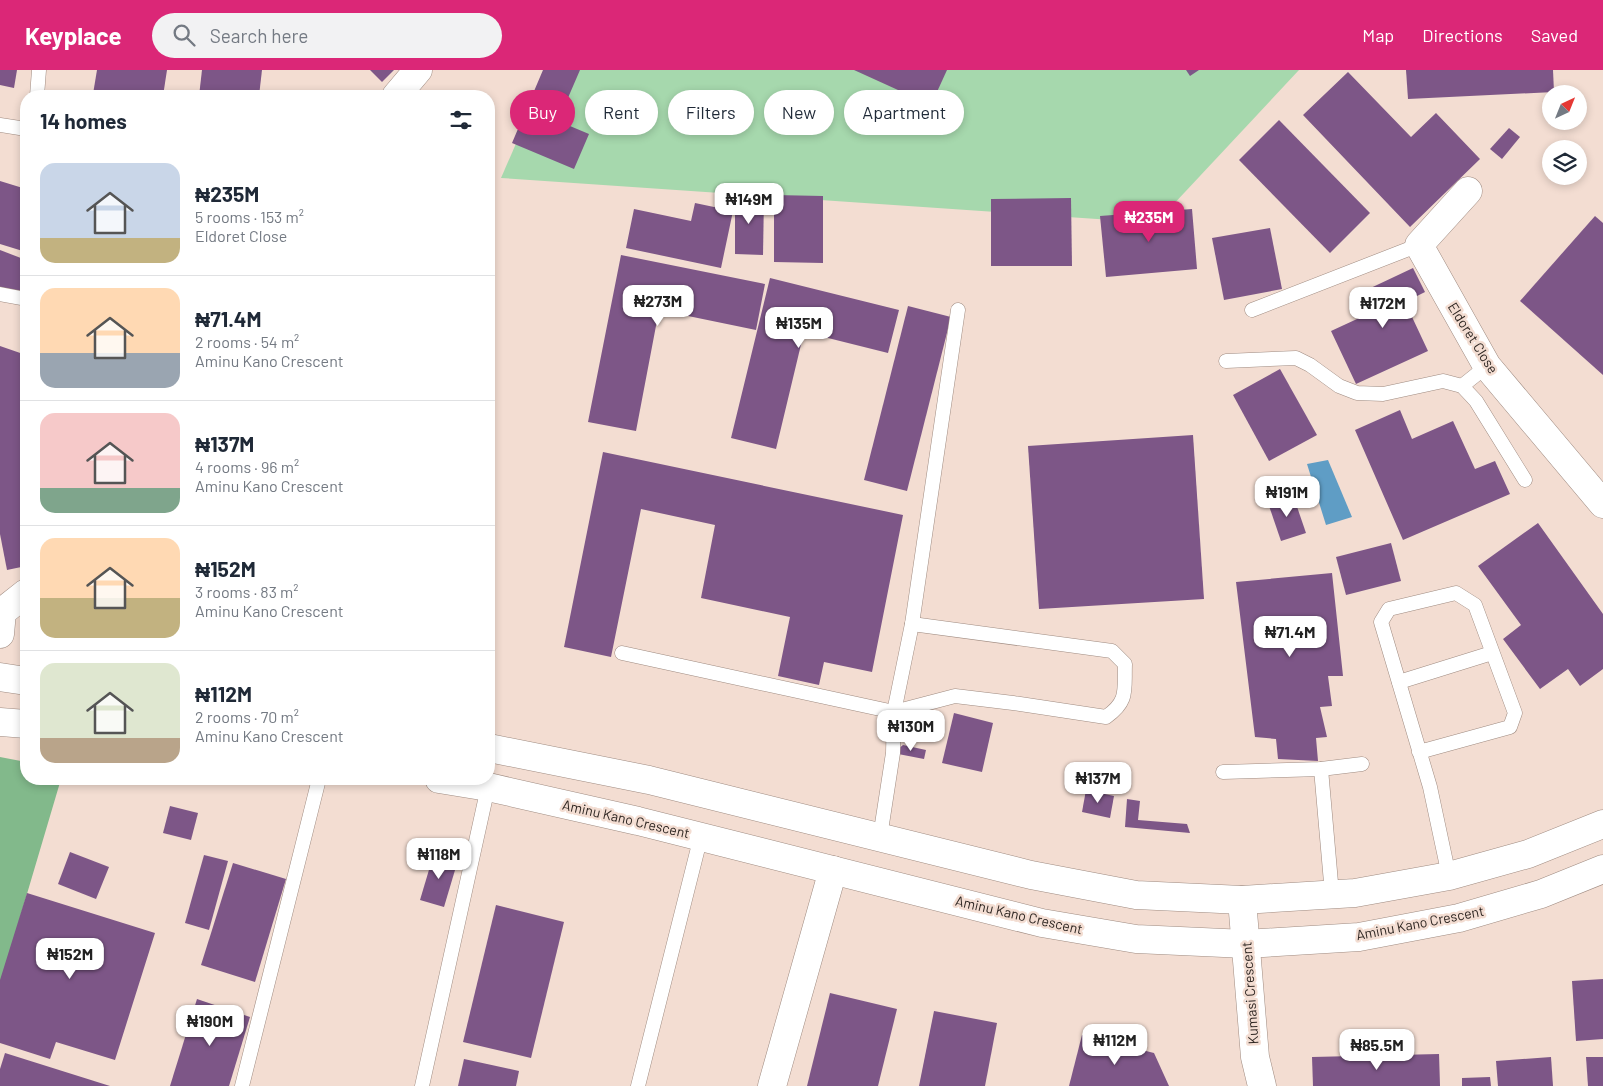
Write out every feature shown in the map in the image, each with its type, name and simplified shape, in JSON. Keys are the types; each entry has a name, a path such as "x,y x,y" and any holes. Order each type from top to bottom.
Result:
{"street":[{"path":"401,90 418,70"},
{"path":"1419,245 1468,192"},
{"name":"Eldoret Close","path":"1419,245 1488,366 1603,504"},
{"path":"0,634 2,612 20,598"},
{"path":"0,677 20,680"},
{"path":"0,722 20,724"},
{"path":"495,749 649,780 1031,875 1136,895 1242,900 1355,893 1449,876 1528,854 1603,824"},
{"name":"Aminu Kano Crescent","path":"476,785 701,836 1042,923 1136,939 1246,944 1359,937 1459,918 1540,894 1603,869"},
{"path":"772,1086 833,870"},
{"name":"Kumasi Crescent","path":"1242,900 1255,1057 1262,1086"}],"lane":[{"path":"37,90 39,70"},
{"path":"0,125 20,128"},
{"path":"1252,310 1419,245"},
{"path":"0,294 20,297"},
{"path":"880,837 893,753 894,712 912,624 958,310"},
{"path":"1226,361 1296,358 1310,364 1339,386 1357,393 1383,394 1443,381 1462,386 1476,402 1524,480"},
{"path":"1462,386 1488,366"},
{"path":"1419,752 1510,727 1515,713 1475,606 1456,593 1389,609 1381,622 1419,752 1430,787 1449,876"},
{"path":"622,653 894,712 956,696 1013,702 1106,717 1118,709 1124,698 1125,664 1112,651 912,624"},
{"path":"1399,682 1492,653"},
{"path":"1223,772 1321,769 1362,764"},
{"path":"1321,769 1332,894"},
{"path":"242,1086 317,785"},
{"path":"422,1086 488,787"},
{"path":"638,1086 701,836"}],"green space":[{"path":"548,70 1299,70 1156,223 501,178 520,135 575,135 575,90 539,90"},
{"path":"0,757 20,761 20,785 59,785 0,985"}],"water":[{"path":"1328,460 1352,517 1326,525 1307,464"}],"building":[{"path":"0,70 17,70 14,88 0,85"},
{"path":"97,70 167,70 164,90 94,90"},
{"path":"202,70 262,70 260,90 200,90"},
{"path":"370,70 394,70 382,82"},
{"path":"543,70 580,70 571,90 535,90"},
{"path":"854,70 947,70 938,90 898,90"},
{"path":"1186,70 1199,70 1190,76"},
{"path":"1406,70 1553,70 1554,85 1542,85 1542,93 1408,99"},
{"path":"1348,72 1411,137 1436,113 1480,159 1410,227 1303,115"},
{"path":"1279,120 1370,213 1330,253 1239,160"},
{"path":"575,128 585,132 585,135 589,135 574,169 512,143 515,135 575,135"},
{"path":"1509,128 1520,137 1502,159 1490,149"},
{"path":"0,181 20,187 20,250 0,244"},
{"path":"774,195 823,196 823,263 774,262"},
{"path":"735,196 764,196 763,255 735,254"},
{"path":"1071,198 1072,266 991,266 991,199"},
{"path":"695,203 733,211 721,268 626,248 634,209 691,221"},
{"path":"1192,209 1197,269 1106,277 1100,216"},
{"path":"1595,216 1603,223 1603,375 1520,301"},
{"path":"1270,228 1282,289 1224,300 1212,238"},
{"path":"0,250 20,258 20,291 0,289"},
{"path":"621,255 765,284 756,330 659,310 636,431 588,422"},
{"path":"1413,268 1425,292 1405,302 1428,351 1356,384 1331,331 1370,313 1360,293"},
{"path":"770,278 899,310 888,353 804,332 776,449 731,438"},
{"path":"908,306 951,317 907,491 864,480"},
{"path":"0,346 20,353 20,567 7,570 0,534"},
{"path":"1280,369 1317,435 1269,461 1233,395"},
{"path":"1400,410 1412,439 1453,421 1475,469 1495,461 1510,494 1403,540 1355,430"},
{"path":"1193,435 1204,599 1039,609 1028,446"},
{"path":"603,452 903,515 872,672 824,662 819,685 778,676 790,617 701,598 715,525 641,509 611,657 564,647"},
{"path":"1293,495 1306,533 1281,541 1268,503"},
{"path":"1538,523 1603,614 1603,669 1580,686 1568,669 1540,689 1503,639 1521,625 1478,566"},
{"path":"1391,543 1401,581 1346,595 1336,557"},
{"path":"1332,573 1343,676 1328,676 1332,706 1320,707 1327,737 1316,738 1318,761 1278,759 1276,739 1255,737 1236,582"},
{"path":"954,713 993,723 982,772 942,763"},
{"path":"903,745 926,750 924,759 893,753"},
{"path":"1086,790 1114,796 1110,818 1082,812"},
{"path":"1127,799 1140,801 1138,820 1187,824 1190,833 1125,827"},
{"path":"170,806 198,813 191,840 163,833"},
{"path":"70,852 109,867 96,899 58,884"},
{"path":"434,853 458,860 444,907 420,900"},
{"path":"204,855 228,861 209,930 185,923"},
{"path":"233,863 286,879 255,982 201,965"},
{"path":"27,893 155,933 115,1060 56,1042 50,1059 0,1043 0,980"},
{"path":"496,905 564,922 531,1058 463,1042"},
{"path":"1603,979 1603,1039 1576,1041 1572,981"},
{"path":"830,993 897,1009 878,1086 807,1086"},
{"path":"197,999 250,1017 229,1086 170,1086"},
{"path":"934,1011 997,1023 985,1086 919,1086"},
{"path":"1082,1035 1154,1053 1169,1086 1069,1086"},
{"path":"5,1053 110,1086 0,1086 0,1069"},
{"path":"1439,1054 1440,1086 1313,1086 1312,1057"},
{"path":"1551,1057 1553,1086 1498,1086 1496,1061"},
{"path":"1586,1057 1603,1057 1603,1086 1588,1086"},
{"path":"464,1059 519,1071 516,1086 458,1086"},
{"path":"1490,1077 1491,1086 1462,1086 1462,1078"}]}
